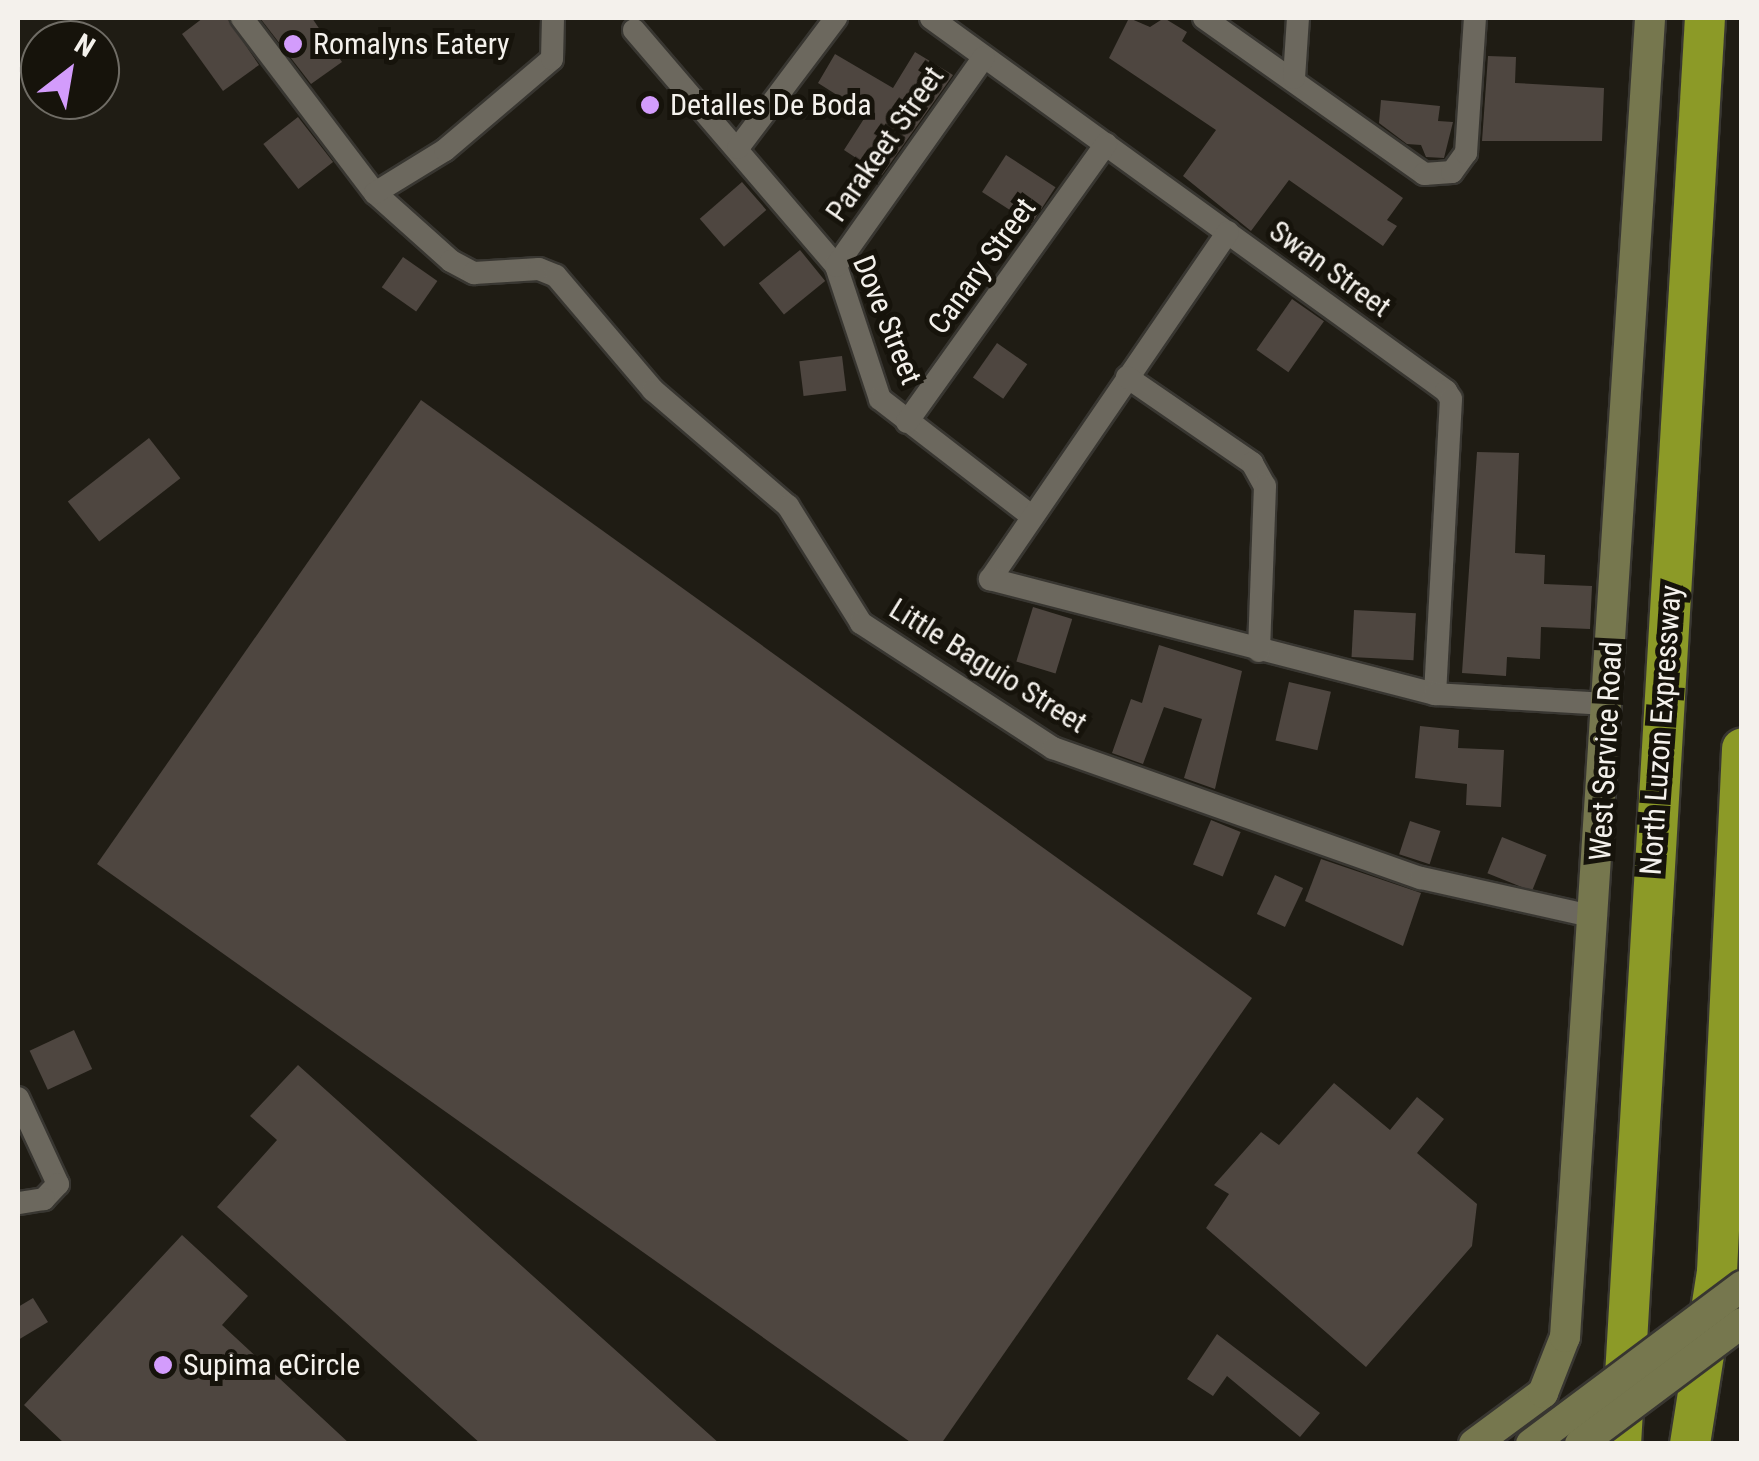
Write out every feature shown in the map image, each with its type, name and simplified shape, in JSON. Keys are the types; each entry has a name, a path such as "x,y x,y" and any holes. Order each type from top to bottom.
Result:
{"highway":[{"name":"North Luzon Expressway","path":"1621,1444 1705,18"},
{"path":"1729,1279 1742,749"},
{"path":"1690,1444 1729,1279 1742,1158"}],"street":[{"name":"Little Baguio Street","path":"242,18 375,194 474,273 539,270 556,276 653,390 788,506 861,622 1053,748 1421,878 1596,918"},
{"path":"375,194 445,150 552,59 553,18"},
{"path":"738,148 836,18"},
{"name":"Swan Street","path":"931,18 1451,399 1436,694"},
{"path":"1204,18 1294,78 1415,170 1452,172 1471,134 1475,18"},
{"path":"1294,78 1298,18"},
{"name":"West Service Road","path":"1474,1444 1544,1393 1564,1348 1596,918 1650,18"},
{"name":"Dove Street","path":"634,30 836,266 880,398 1030,515"},
{"name":"Parakeet Street","path":"836,266 984,57"},
{"name":"Canary Street","path":"907,422 1106,144"},
{"path":"1228,232 1030,515 990,579 1436,694 1609,704"},
{"path":"1126,378 1252,463 1266,486 1260,651"},
{"path":"18,1098 58,1184 44,1198 18,1203"},
{"path":"1531,1444 1729,1279"},
{"path":"1580,1444 1742,1322"}],"building":[{"path":"203,18 227,18 259,65 223,91 182,34"},
{"path":"260,18 312,18 342,62 311,84"},
{"path":"1129,18 1150,27 1164,18 1187,32 1182,41 1403,198 1387,220 1397,226 1383,246 1289,180 1251,231 1183,176 1216,130 1109,58"},
{"path":"915,52 953,75 882,175 844,150 867,114 818,83 835,54 893,88"},
{"path":"1488,56 1516,57 1515,83 1604,88 1602,141 1482,141"},
{"path":"1381,100 1440,106 1438,121 1453,122 1444,158 1426,157 1421,145 1407,144 1379,123"},
{"path":"298,117 333,162 298,189 263,144"},
{"path":"1006,155 1055,187 1032,224 982,192"},
{"path":"742,182 766,210 724,247 700,219"},
{"path":"800,250 825,281 784,314 759,283"},
{"path":"403,257 437,281 416,311 382,287"},
{"path":"1292,299 1324,321 1288,372 1256,350"},
{"path":"997,343 1027,364 1003,399 973,377"},
{"path":"842,356 846,391 804,396 799,361"},
{"path":"421,400 1252,998 941,1444 913,1444 97,864"},
{"path":"149,438 180,478 99,542 68,501"},
{"path":"1477,452 1519,453 1515,553 1545,555 1544,584 1592,586 1590,629 1541,627 1540,659 1507,657 1506,676 1462,673"},
{"path":"1033,607 1072,619 1056,673 1016,662"},
{"path":"1354,610 1416,613 1413,660 1352,657"},
{"path":"1159,645 1242,671 1215,789 1184,778 1202,719 1164,707 1143,764 1112,753 1131,699 1142,703"},
{"path":"1289,682 1331,692 1317,750 1276,740"},
{"path":"1420,726 1459,730 1458,748 1504,750 1501,807 1466,805 1467,784 1415,778"},
{"path":"1211,820 1241,832 1223,876 1193,865"},
{"path":"1410,821 1440,831 1430,864 1399,854"},
{"path":"1502,837 1547,855 1532,891 1487,873"},
{"path":"1321,859 1421,893 1403,946 1305,901"},
{"path":"1275,875 1303,888 1285,927 1257,914"},
{"path":"74,1030 92,1069 48,1090 30,1051"},
{"path":"298,1065 720,1444 481,1444 217,1207 277,1140 250,1116"},
{"path":"1334,1083 1390,1130 1417,1097 1444,1119 1417,1153 1477,1204 1472,1246 1366,1367 1206,1228 1229,1194 1214,1185 1261,1132 1279,1145"},
{"name":"Supima eCircle","path":"182,1235 248,1296 222,1325 350,1444 65,1444 24,1405"},
{"path":"33,1298 48,1322 18,1340 18,1307"},
{"path":"1217,1334 1320,1413 1300,1437 1227,1376 1213,1396 1187,1379"}],"place":[{"name":"Romalyns Eatery","path":"293,44"},
{"name":"Detalles De Boda","path":"650,105"},
{"name":"Supima eCircle","path":"163,1365"}]}
